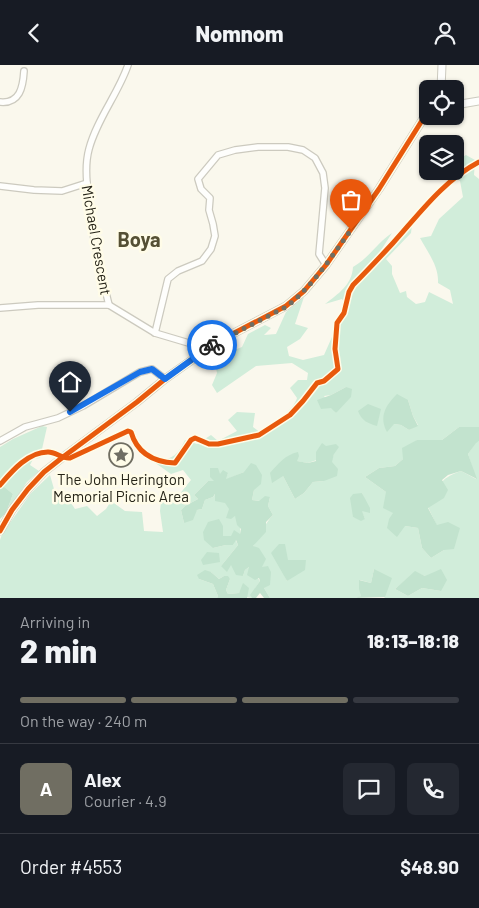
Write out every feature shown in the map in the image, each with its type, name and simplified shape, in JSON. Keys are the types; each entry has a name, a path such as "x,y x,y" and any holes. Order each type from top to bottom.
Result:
{"street":[{"name":"Michael Crescent","path":"109,305 88,207 88,150 128,65"},
{"path":"438,80 440,65"},
{"path":"440,65 441,80"},
{"path":"0,102 16,99 23,83 24,71"},
{"path":"464,103 479,101"},
{"path":"0,531 18,503 44,472 202,352 229,335 286,307 304,291 326,265 379,189 420,125"},
{"path":"155,333 168,279 178,271 202,261 211,249 215,236 209,210 210,198 201,189 198,179 218,155 251,148 288,147 304,150 315,158 323,173 324,181 318,254 326,265"},
{"path":"0,185 34,190 62,191 87,183"},
{"path":"0,308 38,305 109,305 155,333 192,343 202,352"},
{"path":"0,441 25,427 58,417 83,406 140,372 152,369 165,379"}],"green space":[{"path":"466,155 475,160 474,175 479,179 479,427 459,427 442,440 417,440 403,459 395,466 379,468 365,477 386,492 394,512 405,526 418,528 422,548 431,558 444,550 437,526 428,507 443,481 453,474 461,471 476,479 468,454 476,442 479,441 479,598 384,598 374,569 371,583 360,580 362,596 355,598 270,598 264,588 261,567 253,546 273,515 268,506 270,497 260,501 252,500 254,490 244,472 225,480 228,473 215,482 208,481 194,495 198,499 181,510 184,523 197,510 202,509 205,500 213,497 216,493 228,506 239,523 240,534 231,537 223,536 213,548 233,545 235,539 238,545 221,566 231,564 243,576 245,570 249,567 260,581 251,595 252,598 246,597 244,584 239,593 228,594 226,590 230,579 224,576 219,579 211,572 199,579 213,584 218,596 217,598 0,598 0,540 2,534 31,493 50,475 56,496 69,500 75,509 87,506 97,516 106,509 111,501 125,511 142,512 144,531 163,532 160,511 162,491 178,496 191,480 183,470 171,474 154,462 176,454 185,440 197,444 211,435 218,441 237,431 228,420 237,412 255,413 253,427 261,433 282,417 295,403 297,398 290,388 298,380 307,380 308,373 292,363 256,366 217,393 212,385 217,373 213,354 222,349 226,353 242,347 248,334 265,325 271,328 264,335 276,334 286,312 304,297 295,324 308,328 300,339 287,347 289,356 303,360 324,355 336,328 338,318 347,315 349,309 342,299 325,304 347,284 353,267 392,233 376,258 376,263 393,247 412,224 411,233 386,259 392,266 392,274 400,293 406,291 407,297 416,304 425,302 429,292 453,304 450,290 438,283 435,265 420,238 431,236 439,219 463,197 459,180 464,180 464,156","holes":["346,387 336,413 324,396 331,395","408,400 418,425 409,430 401,425 394,424","334,454 324,481 313,482 304,493 295,499 283,476 296,461 308,463","362,493 370,512 361,510 365,519 353,517","288,560 306,560 287,581 281,568","415,572 425,576 441,591 422,588 408,596 395,589"]},
{"path":"346,387 352,389 351,397 336,413 331,408 321,409 317,400"},
{"path":"397,394 408,400 418,426 409,430 401,425 394,424 387,432 383,421 384,412"},
{"path":"368,404 381,409 377,426 365,421 358,411"},
{"path":"42,426 47,427 40,458 33,459 30,465 39,471 27,482 6,513 13,494 4,487 0,489 0,447"},
{"path":"459,427 479,427 479,441 468,454 477,479 461,471 448,475 442,480 448,490 444,498 428,508 437,525 448,522 460,528 454,549 444,550 431,558 422,548 418,528 405,526 397,537 387,528 393,513 383,508 386,492 365,477 379,468 395,466 403,459 402,448 417,440 442,440"},
{"path":"322,443 326,446 336,444 339,447 334,454 332,462 338,469 337,476 324,481 313,482 304,493 295,499 283,476 272,483 270,473 282,460 298,452 297,461 308,463 316,461 316,452"},
{"path":"251,463 256,465 262,475 261,484 254,490 252,500 259,501 265,496 270,497 268,506 273,515 266,522 266,532 253,546 259,548 266,559 262,567 268,566 271,572 270,585 264,588 270,598 264,598 260,593 256,598 252,598 250,595 260,581 259,578 255,580 247,575 249,567 245,570 243,576 236,575 231,565 227,572 221,566 238,545 236,540 233,545 213,548 204,540 203,532 208,522 219,519 223,526 223,536 231,536 234,530 240,534 241,529 237,525 235,516 231,519 226,518 229,509 225,503 215,501 215,494 213,497 205,500 202,509 197,510 193,520 184,523 181,510 198,499 194,495 208,481 214,481 210,477 210,468 218,468 220,474 223,470 228,473 226,479 244,472"},
{"path":"3,486 13,494 6,513 0,519 0,489"},
{"path":"362,493 370,508 370,513 362,511 365,519 361,521 353,517 350,498 353,494"},
{"path":"279,544 285,544 288,560 306,560 305,570 287,581 271,553"},
{"path":"207,552 219,553 220,562 203,565 201,560"},
{"path":"374,569 392,578 385,597 355,598 361,596 359,580 371,583"},
{"path":"441,569 447,580 441,591 422,588 408,596 395,589 415,571 425,576"},
{"path":"205,570 211,572 219,579 228,576 230,579 226,590 228,594 239,593 243,583 249,588 247,598 217,598 218,596 213,584 199,579 197,575"}],"cycle path":[{"path":"0,531 12,510 44,472 165,379 217,342 286,306 304,291 326,265 379,189 419,125"},
{"path":"0,485 21,463 34,455 48,452 70,458 128,431 131,432 137,446 147,455 160,461 175,463 191,440 195,438 209,444 218,444 259,435 290,415 317,383 324,381 338,369 335,349 337,323 344,313 349,292 353,285 443,188 454,178 479,162"}],"way so far":[{"path":"212,345 286,307 295,300 326,265 351,230"}],"place":[{"name":"The John Herington Memorial Picnic Area","path":"121,455"}],"district":[{"name":"Boya","path":"139,239"}],"route":[{"path":"70,412 140,372 152,369 165,379 212,345"}]}
